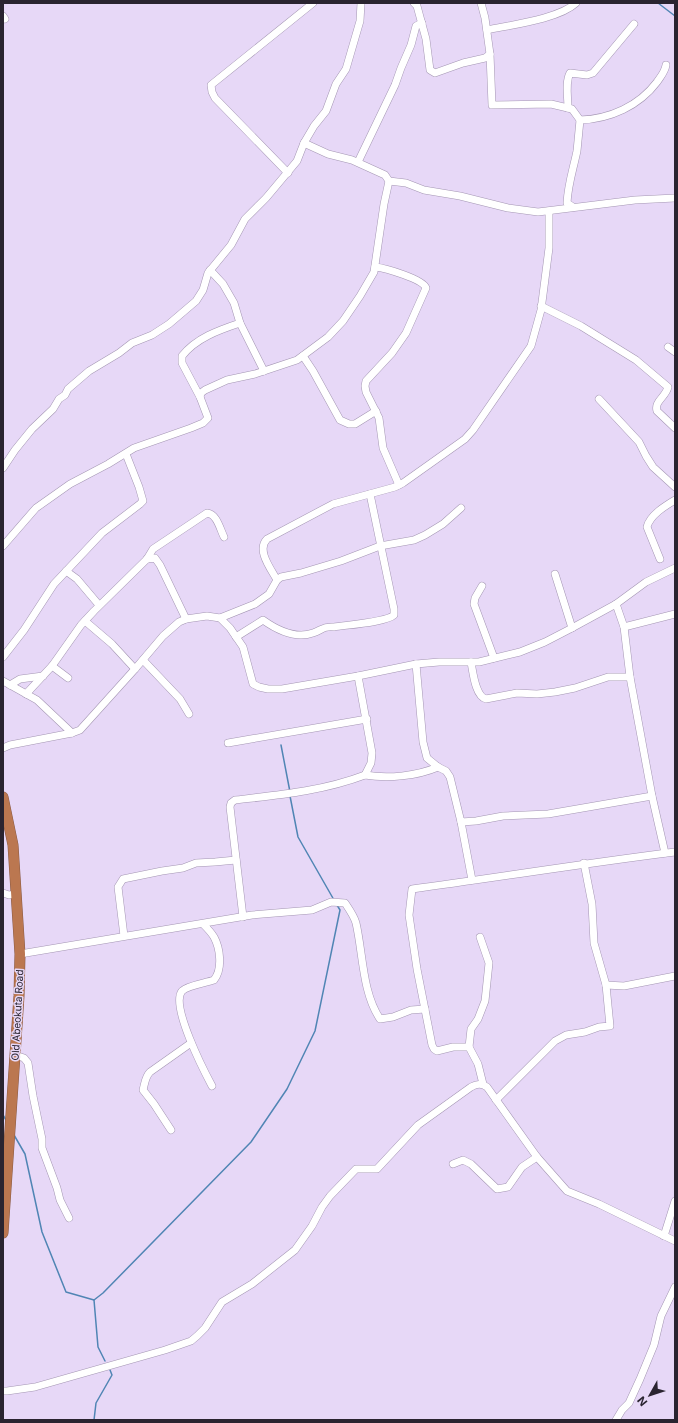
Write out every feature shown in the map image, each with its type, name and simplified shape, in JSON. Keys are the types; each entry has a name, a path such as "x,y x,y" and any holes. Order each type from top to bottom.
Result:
{"highway":[{"name":"Old Abeokuta Road","path":"3,797 13,845 20,954 3,1233"}],"street":[{"path":"288,173 215,98 211,85 313,3"},
{"path":"3,468 14,450 32,428 53,409 59,399 65,395 68,390 89,371 119,353 132,343 152,335 169,324 191,307 200,296 210,270 225,254 245,219 266,198 297,161 304,143 314,126 326,111 336,84 346,69 360,22 361,3"},
{"path":"414,3 417,6 426,39 430,70 435,73 463,63 485,58 490,54"},
{"path":"481,3 487,30 490,54 492,105 551,104 572,109 580,120 577,150 568,184 567,203 573,207"},
{"path":"487,30 549,17 570,8 576,3"},
{"path":"358,162 395,85 411,45 416,26 422,23"},
{"path":"568,108 567,82 570,73 587,76 593,73 634,24"},
{"path":"580,120 603,117 638,102 653,87 665,70 666,66"},
{"path":"304,143 328,154 344,157 358,162 385,176 389,181 406,183 424,190 460,196 508,208 538,212 635,200 675,198"},
{"path":"200,397 201,393 205,390 227,380 264,371 296,360 335,331 344,321 363,291 375,267 384,204 389,181"},
{"path":"277,580 262,550 266,539 333,504 399,485 465,439 472,430 531,346 541,306 549,248 548,211"},
{"path":"375,267 382,267 415,279 423,283 426,288 406,333 392,353 366,381 365,386 366,392 379,418 383,448 399,485"},
{"path":"210,270 223,284 234,303 240,323 264,371"},
{"path":"541,306 581,326 636,360 668,387 667,392 658,402 656,408 657,411 675,428"},
{"path":"3,546 42,503 70,484 126,454 134,448 203,423 208,418 200,397 182,362 182,356 186,350 197,342 212,334 240,323"},
{"path":"668,347 675,352"},
{"path":"303,356 340,420 349,424 355,424 376,411"},
{"path":"599,399 639,442 654,467 675,488"},
{"path":"3,657 24,630 54,584 102,533 143,501 126,454"},
{"path":"236,637 263,620 277,629 300,635 313,633 327,626 334,627 391,617 394,615 370,494"},
{"path":"660,559 647,527 648,523 664,506 675,500"},
{"path":"3,748 10,745 72,733 80,730 163,636 186,619 207,616 220,618 255,604 269,594 277,580 281,577 301,573 341,561 380,546 414,540 443,524 461,508"},
{"path":"26,694 52,666 84,621 147,559 153,549 207,513 215,517 224,537"},
{"path":"147,559 154,558 160,565 186,619"},
{"path":"220,618 230,628 243,647 251,679 254,684 268,689 282,689 416,664 439,662 479,662 520,652 545,642 572,628 616,604 646,582 675,568"},
{"path":"66,571 76,579 99,605"},
{"path":"555,574 572,628"},
{"path":"482,586 475,598 474,604 494,658"},
{"path":"616,604 624,627 630,677 652,796 665,853"},
{"path":"624,627 675,614"},
{"path":"84,621 112,644 135,669"},
{"path":"143,660 180,699 189,714"},
{"path":"471,662 479,694 486,699 517,693 537,694 555,692 575,688 608,677 630,677"},
{"path":"416,664 423,742 427,758 438,767 446,771 450,777 461,822 472,880"},
{"path":"52,666 68,678"},
{"path":"6,683 28,677 43,676"},
{"path":"358,676 372,753 372,763 365,775"},
{"path":"28,677 33,687"},
{"path":"6,683 37,700 72,733"},
{"path":"228,742 366,718"},
{"path":"243,917 230,806 231,803 235,800 294,794 344,782 365,775 373,777 411,774 426,772 438,767"},
{"path":"461,822 503,816 548,814 652,796"},
{"path":"469,1047 453,1046 441,1050 435,1050 432,1045 417,969 409,915 412,888 584,863 675,852"},
{"path":"124,936 118,887 123,879 183,868 196,863 236,860"},
{"path":"496,1100 555,1041 566,1035 585,1032 599,1027 610,1026 606,985 594,943 592,904 584,863"},
{"path":"3,893 9,895 17,894"},
{"path":"20,954 243,917 312,910 331,902 345,903 355,921 368,988 375,1011 380,1019 393,1017 411,1010 426,1009"},
{"path":"204,924 214,936 218,949 218,973 214,980 184,989 179,998 191,1043 212,1086"},
{"path":"480,937 489,963 485,1001 478,1018 471,1029 469,1047 478,1064 482,1084 496,1100 537,1157 567,1191 599,1204 675,1241"},
{"path":"606,985 624,986 675,976"},
{"path":"171,1130 143,1090 147,1076 150,1072 191,1043"},
{"path":"15,1055 24,1058 28,1063 42,1139 42,1148 60,1200 69,1218"},
{"path":"3,1391 35,1387 171,1348 191,1340 204,1328 222,1302 252,1284 295,1250 312,1226 330,1196 356,1169 377,1169 418,1125 471,1087 482,1084"},
{"path":"453,1164 463,1160 471,1164 497,1189 508,1187 522,1167 537,1157"},
{"path":"664,1236 675,1201"},
{"path":"616,1420 622,1410 629,1403 640,1379 654,1345 661,1316 675,1287"}],"waterway":[{"path":"658,3 675,16"},
{"path":"281,745 290,792"},
{"path":"290,796 298,837 334,900"},
{"path":"94,1300 103,1293 251,1142 287,1089 315,1031 340,910 337,905"},
{"path":"3,1115 6,1120"},
{"path":"14,1135 25,1154 42,1232 66,1292 94,1300 98,1347 105,1361"},
{"path":"94,1420 96,1403 112,1375 110,1370"}]}
